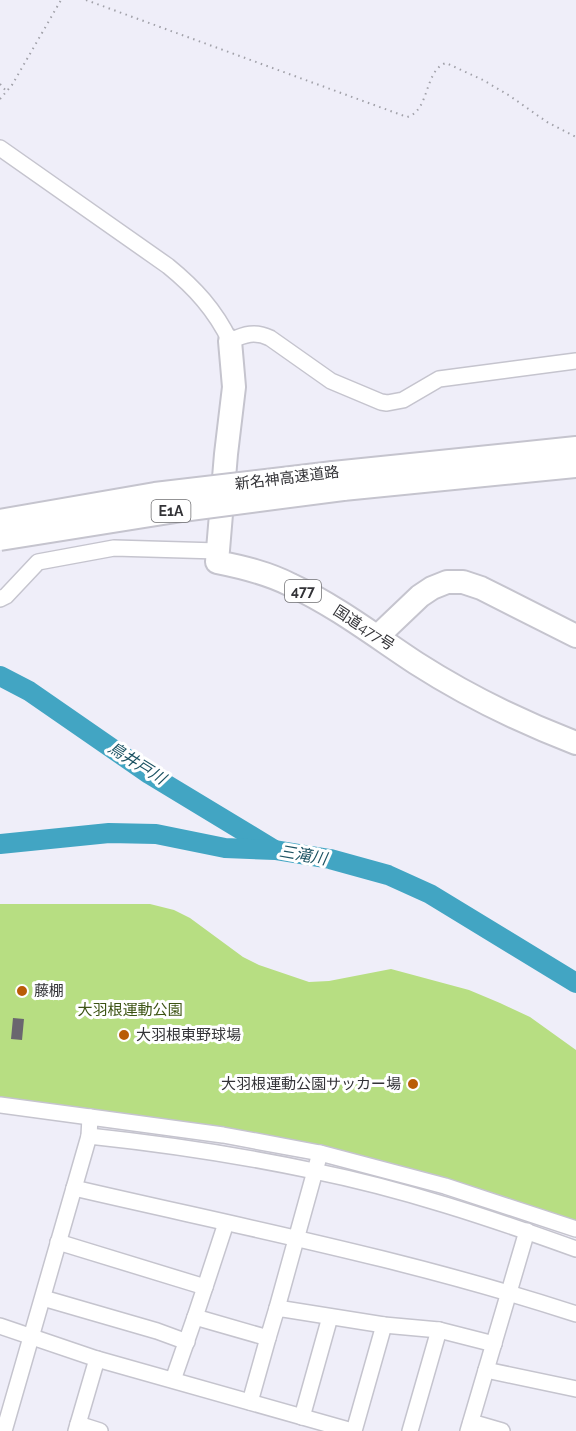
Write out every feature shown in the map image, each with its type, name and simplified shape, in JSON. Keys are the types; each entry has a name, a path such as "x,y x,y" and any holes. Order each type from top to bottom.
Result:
{"highway":[{"path":"218,551 234,387 230,340"},
{"path":"358,470 499,444 576,433"},
{"name":"新名神高速道路","path":"0,539 182,510 338,481 358,470 576,448"},
{"name":"新名神高速道路","path":"0,521 155,494 576,466"},
{"name":"国道477号","path":"218,551 217,561 251,569 291,584 329,605 417,663 475,697 539,729 576,742"},
{"path":"378,636 420,596 432,588 447,582 463,582 481,588 576,636"}],"street":[{"path":"0,148 140,245 189,283 211,308 230,340 244,335 262,334 340,386 387,403 403,400 438,379 576,361"},
{"path":"0,599 6,596 38,562 114,548 218,551"},
{"path":"0,1105 223,1135 320,1153 444,1186 576,1229"},
{"path":"4,1431 74,1188 88,1136 90,1118"},
{"path":"88,1136 212,1152 315,1171 433,1201 576,1249"},
{"path":"250,1402 320,1153"},
{"path":"74,1188 296,1239 509,1292 576,1314"},
{"path":"173,1380 226,1223"},
{"path":"502,1431 469,1427 527,1231"},
{"path":"58,1242 205,1287"},
{"path":"43,1298 158,1331 187,1342"},
{"path":"277,1308 384,1325 439,1330 494,1344"},
{"path":"195,1317 268,1338"},
{"path":"302,1417 330,1317"},
{"path":"0,1326 97,1359 353,1431 384,1325"},
{"path":"410,1431 439,1330"},
{"path":"97,1359 77,1428 100,1431"},
{"path":"486,1370 576,1389"}],"path":[{"path":"0,99 7,92 61,0"},
{"path":"86,0 407,117 416,114 438,67 446,63 492,85 547,122 576,137"},
{"path":"0,84 7,92"}],"green space":[{"name":"大羽根運動公園","path":"0,904 150,904 174,910 190,918 243,957 259,965 309,982 329,981 391,969 469,990 530,1017 576,1050 576,1225 449,1181 0,1101"}],"building":[{"path":"13,1018 24,1019 22,1040 11,1039"}],"waterway":[{"name":"鳥井戸川","path":"0,676 29,691 149,774 273,849"},
{"name":"三滝川","path":"0,844 109,833 156,834 225,848 275,850 330,859 388,875 430,894 576,983"}],"place":[{"name":"藤棚","path":"22,991"},
{"name":"大羽根東野球場","path":"124,1035"},
{"name":"大羽根運動公園サッカー場","path":"413,1084"}]}
